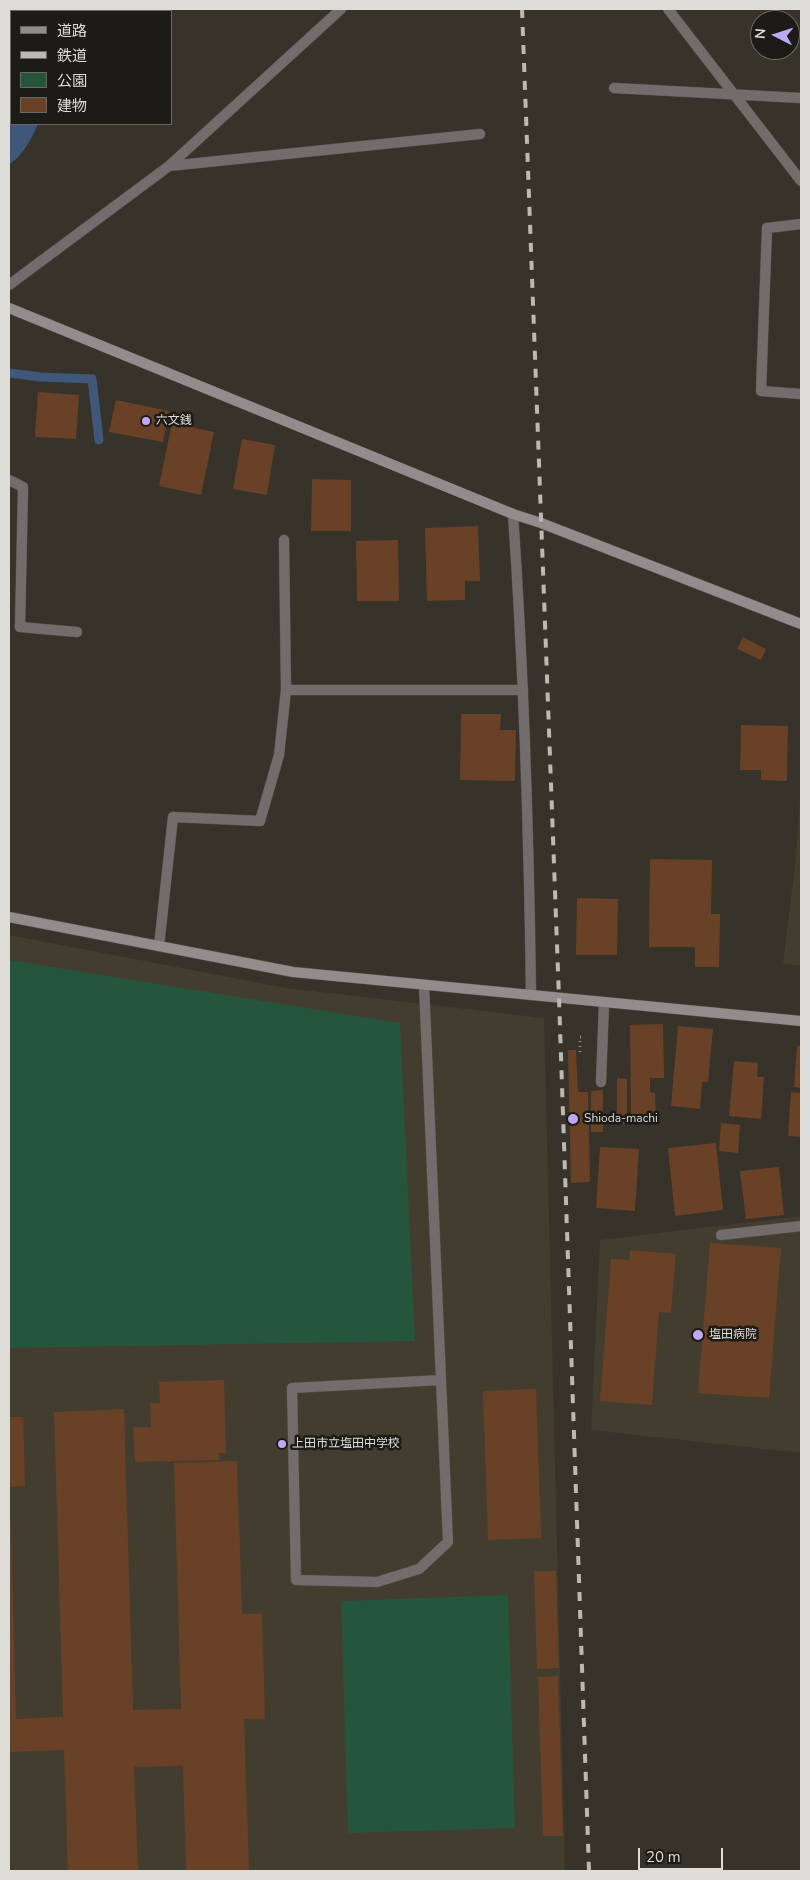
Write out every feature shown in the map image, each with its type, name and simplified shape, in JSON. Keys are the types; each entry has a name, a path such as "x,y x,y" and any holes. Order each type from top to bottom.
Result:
{"street":[{"path":"9,285 169,166 341,9"},
{"path":"668,9 801,181"},
{"path":"614,88 801,98"},
{"path":"169,166 480,134"},
{"path":"801,224 767,228 761,391 801,394"},
{"path":"9,308 513,514 541,523 801,624"},
{"path":"9,480 23,487 20,627 77,632"},
{"path":"513,514 523,690 529,848 531,995"},
{"path":"159,946 173,817 260,821 279,755 286,690 284,540"},
{"path":"286,690 523,690"},
{"path":"9,917 293,972 801,1021"},
{"path":"424,985 448,1542 419,1569 377,1582 296,1580 292,1388 441,1380"},
{"path":"601,1082 604,1003"},
{"path":"721,1235 801,1226"}],"shaded area":[{"path":"801,785 801,966 783,964 796,857"},
{"name":"上田市立塩田中学校","path":"9,935 286,988 544,1018 565,1871 9,1871"},
{"name":"塩田病院","path":"801,1216 801,1453 591,1430 600,1240"}],"green space":[{"path":"9,960 400,1023 415,1341 9,1348"},
{"path":"508,1595 515,1828 348,1833 341,1601"}],"water":[{"path":"9,9 74,9 10,10 10,125 38,125 18,158 9,164"}],"building":[{"path":"38,392 79,395 76,439 35,437"},
{"path":"116,400 169,411 163,442 109,432"},
{"path":"172,423 214,432 201,495 159,486"},
{"path":"242,439 275,445 267,495 233,489"},
{"path":"312,479 351,480 351,531 311,531"},
{"path":"478,526 480,581 465,581 465,600 427,601 425,528"},
{"path":"398,540 399,601 357,601 356,541"},
{"path":"743,637 766,649 761,660 737,649"},
{"path":"461,714 501,714 500,730 516,730 515,781 460,780"},
{"path":"741,725 788,726 787,781 761,780 761,770 740,770"},
{"path":"650,859 712,860 711,914 720,914 719,967 695,967 695,947 649,947"},
{"path":"577,898 618,899 617,955 576,955"},
{"path":"663,1024 664,1078 650,1078 650,1092 655,1093 656,1121 631,1121 630,1025"},
{"path":"678,1026 713,1029 708,1082 702,1082 700,1109 671,1106"},
{"path":"797,1046 801,1046 801,1088 794,1087"},
{"path":"568,1050 576,1050 578,1092 588,1092 590,1182 571,1183"},
{"path":"734,1061 758,1063 757,1077 764,1077 761,1119 729,1116"},
{"path":"617,1078 627,1079 627,1124 617,1124"},
{"path":"603,1090 603,1132 591,1132 591,1091"},
{"path":"791,1092 801,1093 801,1137 788,1136"},
{"path":"721,1123 740,1125 738,1153 719,1151"},
{"path":"716,1143 723,1210 675,1216 668,1148"},
{"path":"600,1147 639,1149 635,1211 596,1208"},
{"path":"779,1167 784,1215 746,1219 740,1171"},
{"path":"710,1243 781,1248 769,1398 698,1393"},
{"path":"630,1250 676,1254 671,1313 659,1312 652,1405 600,1401 611,1259 629,1260"},
{"path":"224,1380 226,1453 219,1453 220,1460 135,1462 133,1427 151,1427 150,1403 160,1403 159,1382"},
{"path":"536,1389 541,1538 488,1540 483,1391"},
{"path":"124,1409 133,1710 181,1709 174,1463 237,1461 242,1614 262,1614 265,1719 244,1719 249,1871 186,1871 183,1766 134,1767 138,1871 68,1871 64,1750 9,1752 9,1518 11,1525 16,1719 63,1717 54,1412"},
{"path":"9,1417 23,1417 25,1486 9,1487"},
{"path":"534,1571 556,1571 559,1668 537,1669"},
{"path":"558,1676 563,1836 543,1836 538,1677"}],"waterway":[{"path":"9,373 41,377 92,379 99,440"}],"railway":[{"path":"522,9 589,1871"}],"place":[{"name":"六文銭","path":"146,421"},
{"name":"Shioda-machi","path":"573,1119"},
{"name":"塩田病院","path":"698,1335"},
{"name":"上田市立塩田中学校","path":"282,1444"}]}
